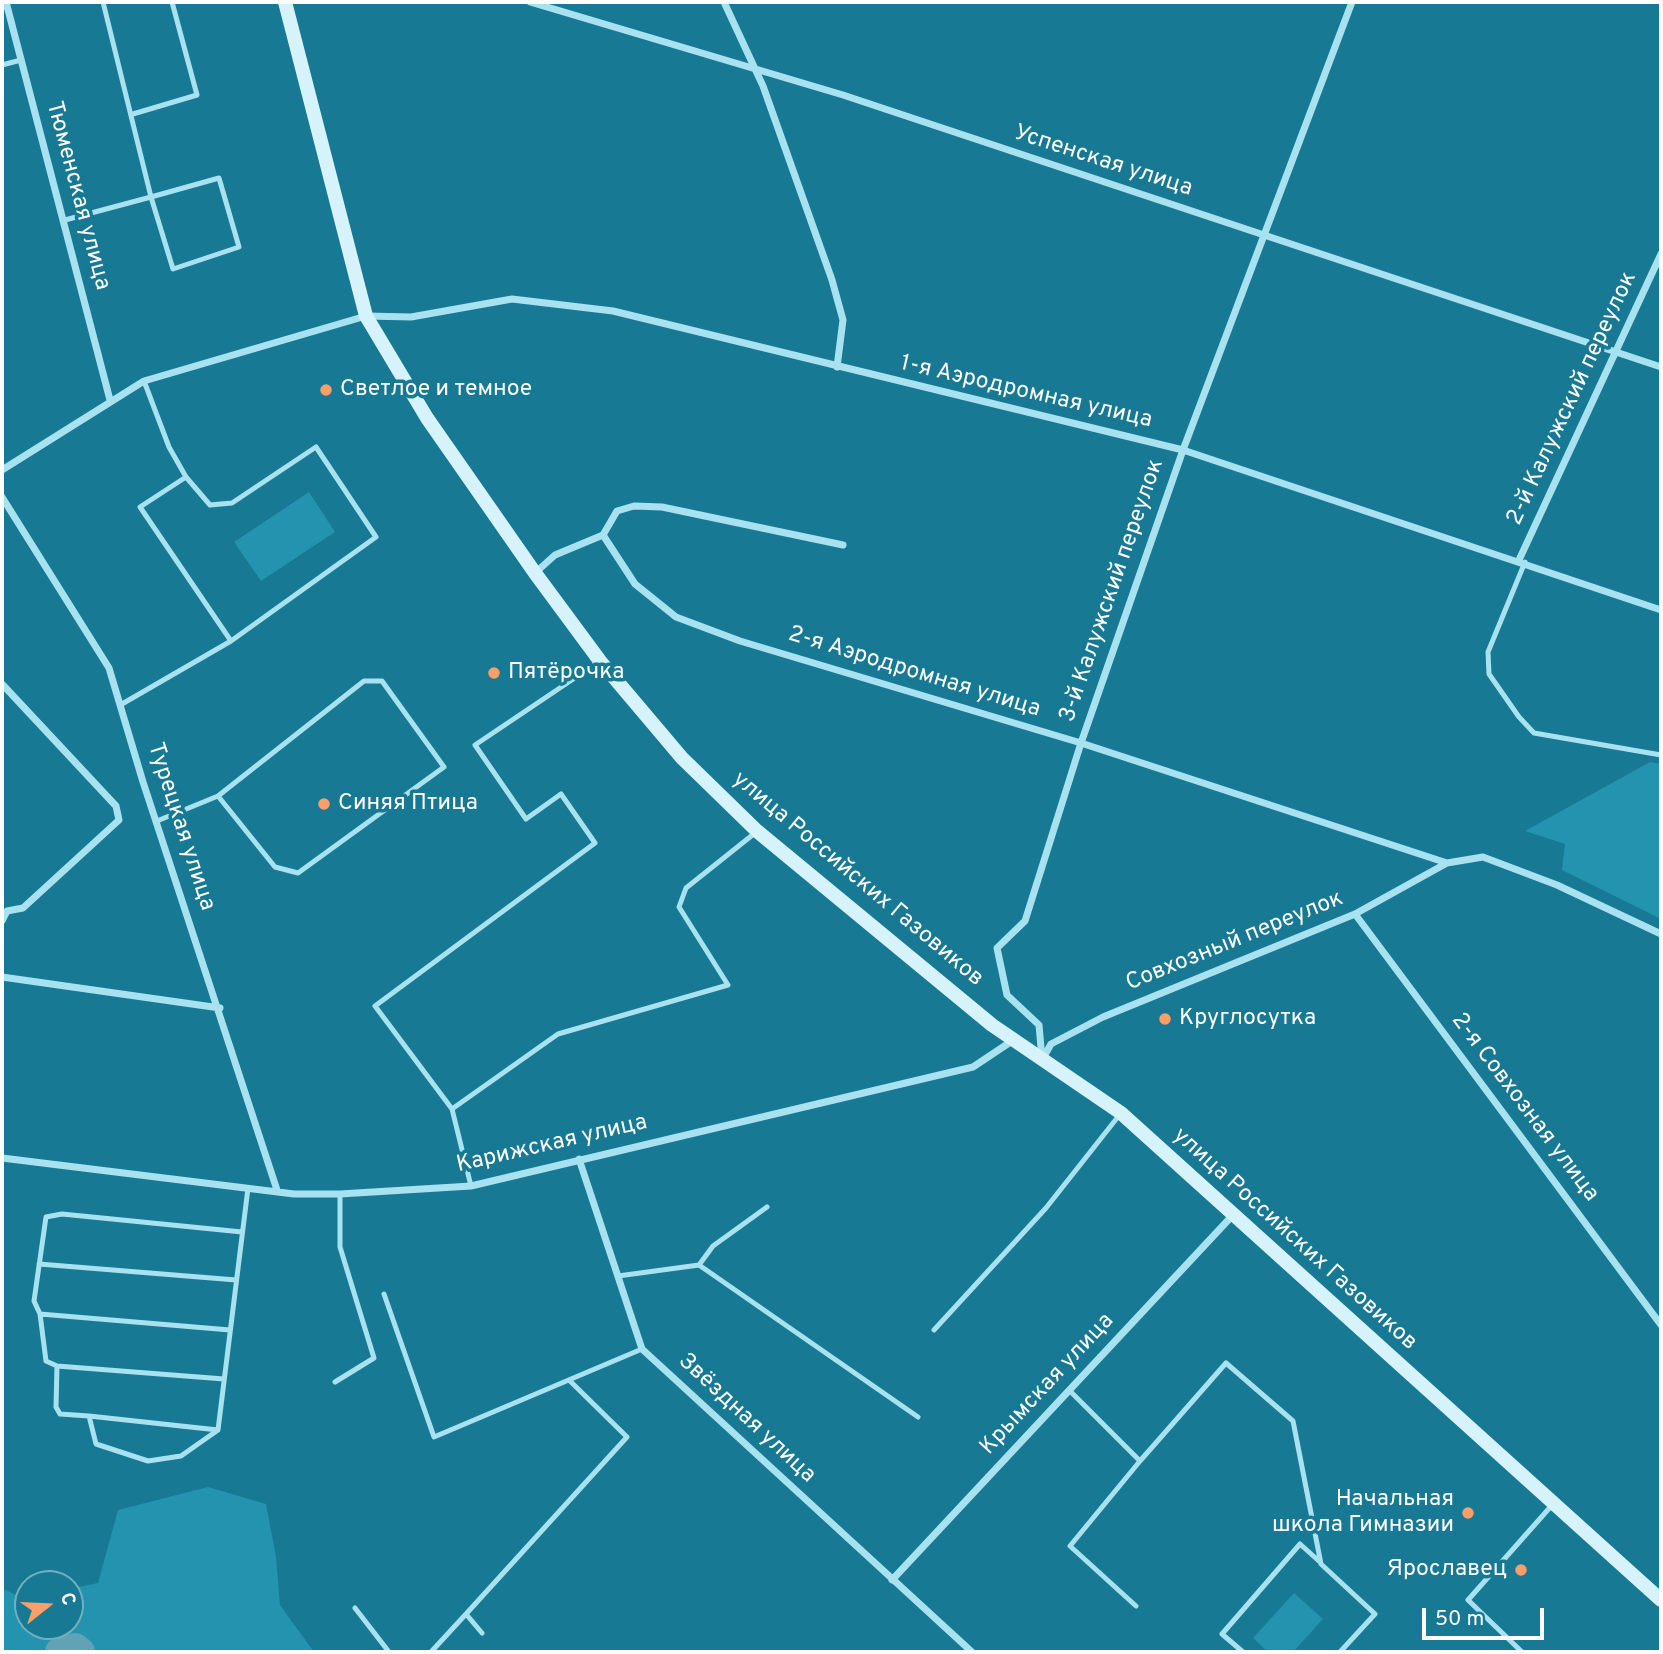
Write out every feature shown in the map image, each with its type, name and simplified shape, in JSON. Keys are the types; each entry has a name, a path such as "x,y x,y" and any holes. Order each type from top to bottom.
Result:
{"main road":[{"name":"улица Российских Газовиков","path":"285,2 366,316 427,418 535,573 600,661 682,758 758,831 1012,1041 1121,1113 1232,1216 1661,1600"}],"street":[{"name":"Тюменская улица","path":"6,2 110,400"},
{"name":"Успенская улица","path":"530,2 843,95 1661,367"},
{"path":"724,2 756,70 843,320 837,367"},
{"name":"3-й Калужский переулок","path":"1042,1060 1039,1024 1007,995 998,948 1025,921 1081,743 1183,450 1352,2"},
{"name":"2-й Калужский переулок","path":"1522,561 1661,254"},
{"name":"1-я Аэродромная улица","path":"2,470 110,400 144,382 366,316 411,317 512,299 613,311 1183,450 1522,561 1661,610"},
{"name":"Турецкая улица","path":"2,496 109,668 277,1191"},
{"path":"535,573 555,555 603,535 617,511 635,506 662,508 843,545"},
{"name":"2-я Аэродромная улица","path":"603,535 635,584 677,617 740,641 1081,743 1447,863"},
{"path":"2,684 116,806 120,820 23,908 4,908 2,920"},
{"path":"1447,863 1483,857 1557,885 1661,934"},
{"name":"Совхозный переулок","path":"1042,1060 1051,1044 1103,1017 1355,914 1447,863"},
{"name":"2-я Совхозная улица","path":"1355,914 1661,1325"},
{"path":"2,977 220,1008"},
{"name":"Карижская улица","path":"2,1158 277,1191 340,1194 471,1186 973,1066 1012,1041"},
{"name":"Звёздная улица","path":"579,1159 642,1349 972,1652"},
{"name":"Крымская улица","path":"892,1580 1232,1216"}],"lane":[{"path":"65,220 150,197 219,178 239,247 173,269 150,197 133,114 103,2"},
{"path":"133,114 197,95 172,2"},
{"path":"2,65 22,60"},
{"path":"122,704 230,641 376,537 316,447 232,503 210,505 186,477 163,435 144,382"},
{"path":"186,477 140,507 230,641"},
{"path":"1522,561 1488,652 1489,674 1519,716 1534,733 1661,755"},
{"path":"471,1186 452,1109 375,1006 595,843 561,794 526,819 475,745 600,661"},
{"path":"157,821 218,796 364,681 382,681 444,767 298,873 275,867 218,796"},
{"path":"452,1109 558,1034 728,985 679,907 686,888 758,831"},
{"path":"934,1330 1046,1208 1121,1113"},
{"path":"89,1416 96,1444 148,1461 181,1456 218,1430 248,1188"},
{"path":"335,1382 374,1358 340,1247 340,1194"},
{"path":"699,1265 713,1246 767,1207"},
{"path":"224,1379 57,1366 46,1361 40,1314 34,1301 46,1217 62,1214 242,1231"},
{"path":"40,1264 236,1280"},
{"path":"618,1276 699,1265 918,1417"},
{"path":"384,1294 434,1437 642,1349"},
{"path":"40,1314 230,1330"},
{"path":"1136,1606 1070,1546 1226,1363 1293,1421 1321,1564"},
{"path":"57,1366 56,1407 60,1414 218,1430"},
{"path":"431,1652 628,1437 569,1380"},
{"path":"1070,1391 1140,1461"},
{"path":"1522,1652 1468,1600 1554,1503"},
{"path":"1243,1652 1222,1634 1300,1544 1375,1614 1340,1652"},
{"path":"355,1608 389,1652"},
{"path":"466,1614 482,1633"}],"shaded area":[{"path":"309,492 335,532 261,581 234,542"},
{"path":"1650,762 1661,764 1661,919 1562,870 1565,844 1525,831"},
{"path":"208,1487 266,1504 276,1557 280,1605 314,1652 2,1652 2,1588 14,1594 14,1640 84,1640 84,1586 98,1583 118,1510"},
{"path":"1294,1593 1323,1619 1293,1652 1268,1652 1253,1638"}],"waterway":[{"path":"60,1652 75,1648 80,1652"}],"place":[{"name":"Светлое и темное","path":"326,390"},
{"name":"Пятёрочка","path":"494,673"},
{"name":"Синяя Птица","path":"324,804"},
{"name":"Круглосутка","path":"1165,1019"},
{"name":"Начальная школа Гимназии","path":"1468,1513"},
{"name":"Ярославец","path":"1521,1570"}]}
